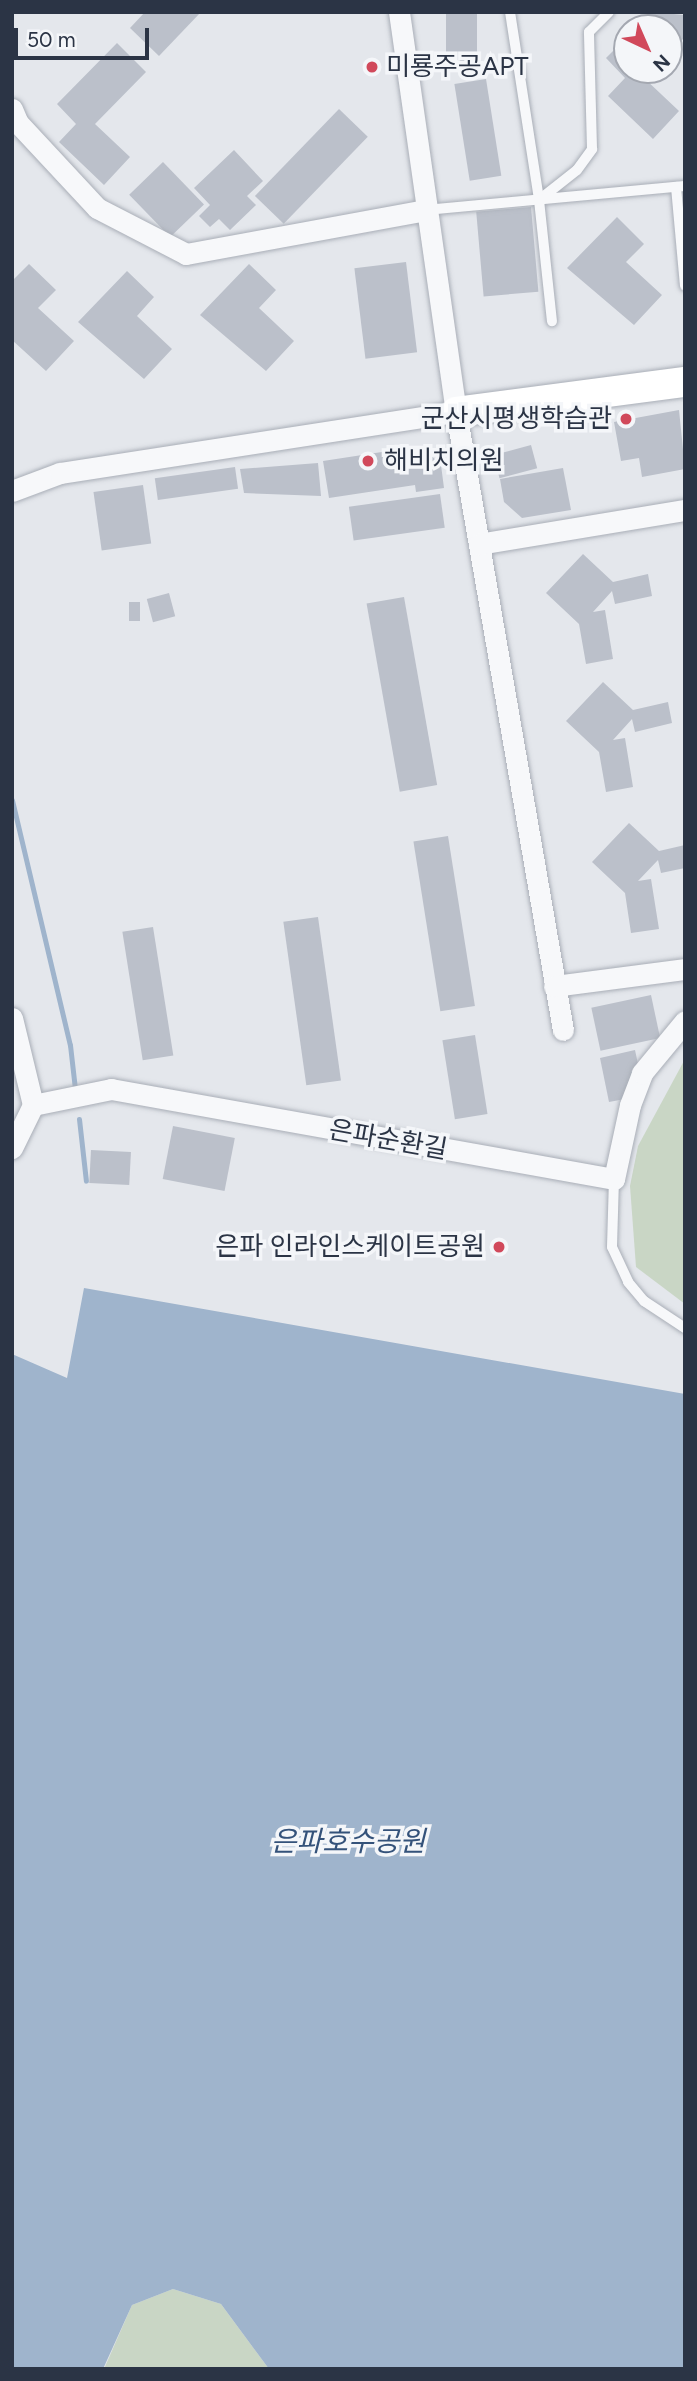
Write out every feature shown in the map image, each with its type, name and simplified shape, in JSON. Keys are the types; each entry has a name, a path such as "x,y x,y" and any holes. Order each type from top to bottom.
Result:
{"street":[{"path":"400,12 425,210 456,412 563,1030"},
{"path":"12,108 18,123 97,208 186,254 425,210"},
{"path":"12,491 60,473 456,412 685,382"},
{"path":"479,544 685,510"},
{"path":"554,986 685,969"},
{"path":"12,1018 33,1105 12,1147"},
{"path":"614,1179 630,1105 642,1073 685,1021"},
{"name":"은파순환길","path":"33,1105 111,1089 614,1179"}],"lane":[{"path":"510,12 539,200 552,321"},
{"path":"539,200 577,170 592,149 589,33 609,12"},
{"path":"425,210 681,187 684,286"},
{"path":"614,1179 612,1247 628,1282 644,1301 685,1328"}],"green space":[{"path":"685,1059 685,1304 636,1267 630,1186 638,1146"},
{"path":"173,2289 221,2304 269,2369 104,2369 132,2305"}],"water":[{"name":"은파호수공원","path":"84,1288 685,1394 685,2369 269,2369 221,2304 173,2289 132,2305 103,2369 12,2369 12,1354 67,1378"}],"building":[{"path":"145,12 201,12 159,56 130,28"},
{"path":"446,12 477,12 477,66 446,66"},
{"path":"683,15 685,15 683,39"},
{"path":"117,43 146,72 95,124 130,157 104,185 59,142 76,124 57,104"},
{"path":"613,51 613,65 606,58"},
{"path":"486,79 501,176 470,181 454,84"},
{"path":"619,84 650,84 679,111 653,139 608,96"},
{"path":"339,109 368,137 284,224 255,196"},
{"path":"234,150 263,181 247,196 256,205 230,230 219,219 210,227 199,216 210,205 194,188"},
{"path":"163,162 204,204 170,237 129,195"},
{"path":"531,207 538,292 484,296 476,212"},
{"path":"617,217 644,244 626,262 662,295 634,325 567,268"},
{"path":"406,262 417,352 365,359 354,268"},
{"path":"29,264 56,290 38,308 74,341 46,371 12,340 12,281"},
{"path":"249,264 276,290 259,308 294,341 266,371 200,315"},
{"path":"127,271 154,297 137,316 172,349 144,379 78,322"},
{"path":"679,410 685,469 642,477 639,458 621,461 614,422"},
{"path":"531,445 537,468 500,478 493,455"},
{"path":"421,446 441,465 444,488 416,492 415,485 329,498 323,461"},
{"path":"318,463 321,496 244,493 240,469"},
{"path":"235,467 238,489 158,500 155,478"},
{"path":"563,468 571,510 522,518 504,502 500,479"},
{"path":"143,485 151,543 102,550 93,492"},
{"path":"440,494 445,528 354,540 349,507"},
{"path":"583,554 613,582 648,574 652,596 615,604 612,591 593,612 605,610 613,659 586,664 579,624 546,593"},
{"path":"169,593 175,616 153,622 147,599"},
{"path":"404,597 437,785 400,792 367,604"},
{"path":"129,602 140,602 140,621 129,621"},
{"path":"603,682 633,710 668,702 672,723 635,732 632,719 613,740 625,738 633,787 606,792 599,752 566,721"},
{"path":"629,823 659,851 685,845 685,868 661,873 658,860 638,881 651,879 659,929 631,933 625,893 592,862"},
{"path":"448,836 475,1006 440,1011 413,841"},
{"path":"318,917 341,1080 306,1085 283,922"},
{"path":"153,927 173,1055 143,1060 122,932"},
{"path":"651,995 660,1038 600,1051 591,1008"},
{"path":"475,1035 488,1114 455,1119 442,1040"},
{"path":"635,1050 638,1064 625,1099 609,1102 600,1058"},
{"path":"173,1126 235,1138 225,1191 163,1179"},
{"path":"91,1150 131,1152 129,1185 89,1183"}],"waterway":[{"path":"12,800 70,1045 75,1089"},
{"path":"79,1119 86,1181"}],"place":[{"name":"미룡주공APT","path":"372,67"},
{"name":"군산시평생학습관","path":"626,419"},
{"name":"해비치의원","path":"368,461"},
{"name":"은파 인라인스케이트공원","path":"499,1247"}]}
